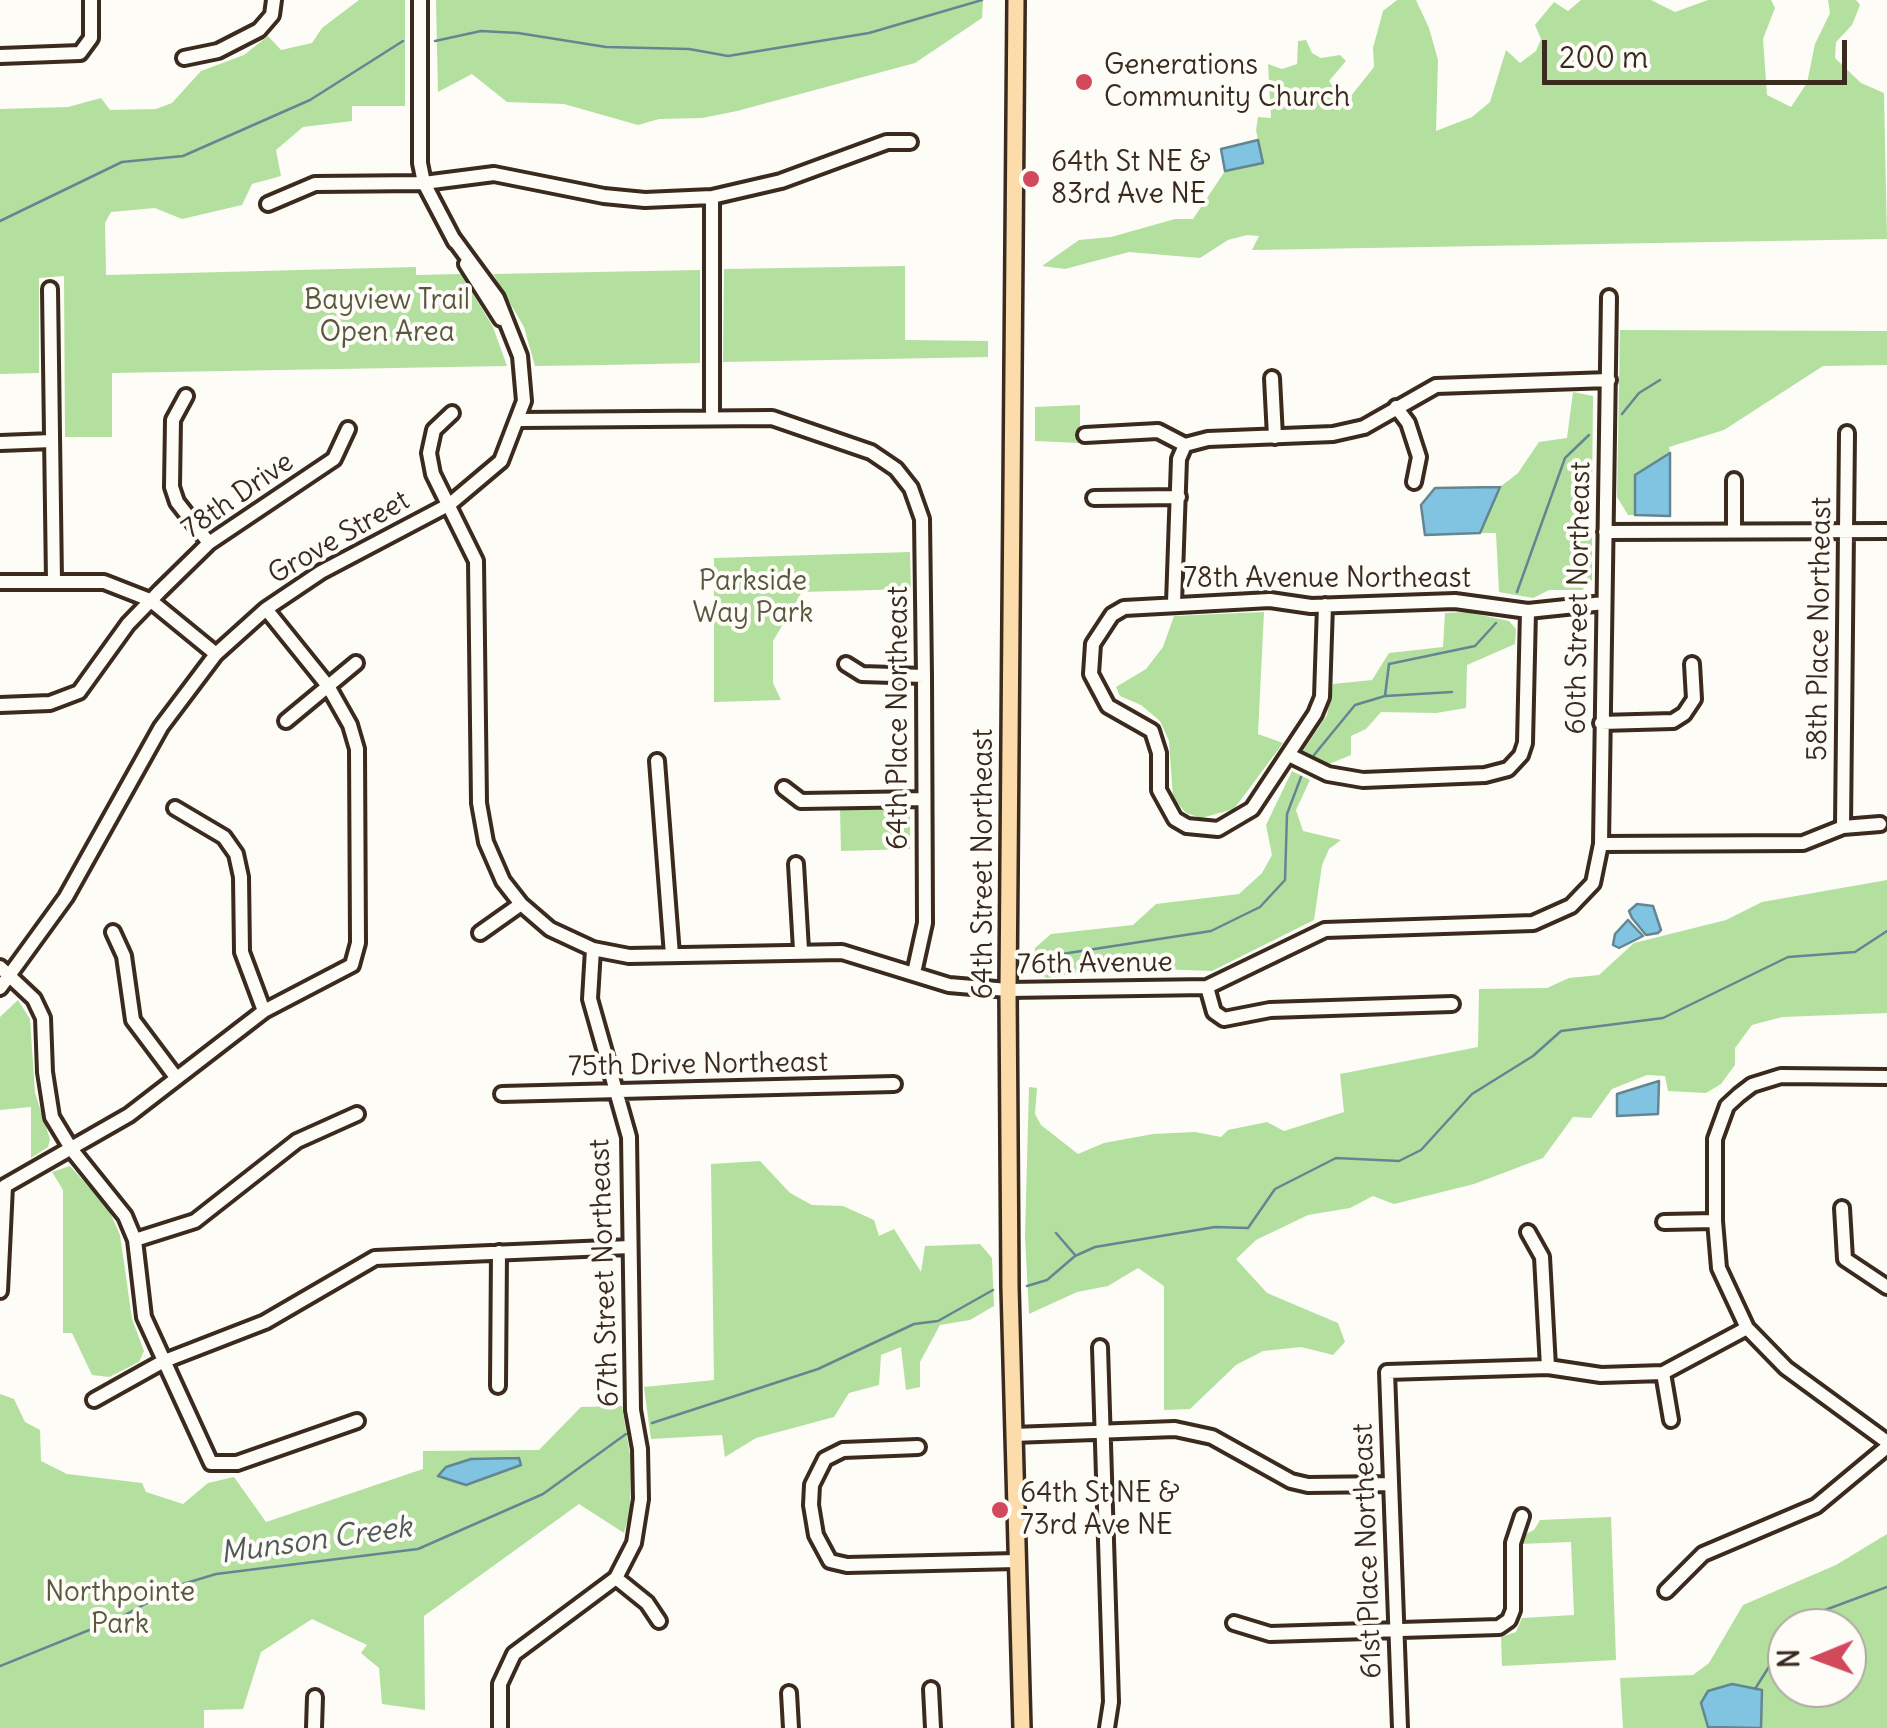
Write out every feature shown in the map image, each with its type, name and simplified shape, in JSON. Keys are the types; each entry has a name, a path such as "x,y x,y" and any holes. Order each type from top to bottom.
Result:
{"main road":[{"name":"64th Street Northeast","path":"1016,0 1008,990 1013,1435 1022,1728"}],"street":[{"path":"0,56 71,54 86,47 91,0"},
{"path":"184,58 218,52 259,30 272,15 274,0"},
{"name":"Grove Street","path":"0,988 5,972 66,897 161,727 216,654 266,609 321,572 450,504 501,461 521,420 525,384 520,356 506,324 476,286 424,184 420,0"},
{"path":"268,204 315,184 424,184 496,174 631,199 712,197 781,181 887,142 910,142"},
{"path":"521,420 712,418 712,197"},
{"path":"50,289 54,581"},
{"name":"60th Street Northeast","path":"1582,896 1593,882 1601,844 1609,297"},
{"path":"1272,378 1275,437"},
{"path":"1085,434 1158,432 1185,445 1208,439 1351,430 1422,391 1452,383 1609,380"},
{"path":"186,396 173,420 172,487 178,502 209,543"},
{"path":"1396,407 1415,439 1420,458 1414,482"},
{"path":"452,413 434,430 429,452 433,474 476,561 479,803 486,842 503,881 521,904 550,929 594,949"},
{"name":"64th Place Northeast","path":"712,418 794,422 871,452 896,470 911,488 922,519 924,676 925,922 914,973"},
{"name":"78th Drive","path":"0,704 50,703 79,692 150,600 209,543 334,459 348,429"},
{"name":"58th Place Northeast","path":"1843,827 1847,432"},
{"path":"0,443 52,442"},
{"path":"1174,603 1179,459 1185,445"},
{"path":"1734,480 1734,531"},
{"path":"1094,498 1179,497"},
{"path":"1605,532 1887,531"},
{"path":"0,582 104,582 150,600 216,654"},
{"name":"78th Avenue Northeast","path":"1289,755 1240,820 1202,829 1175,819 1159,790 1159,752 1152,730 1108,706 1091,674 1094,644 1112,616 1139,605 1286,600 1325,606 1455,600 1528,610 1604,603"},
{"path":"1325,606 1322,697 1289,755 1328,774 1363,780 1485,775 1516,763 1526,729 1528,610"},
{"path":"0,1291 5,1186 72,1150 147,1102 175,1076 264,1011 352,965 358,943 357,749 350,725 328,686 266,609"},
{"path":"286,721 356,662"},
{"path":"846,664 862,674 924,676"},
{"path":"1601,723 1658,722 1684,714 1694,699 1692,664"},
{"path":"658,762 672,956"},
{"path":"784,788 802,801 924,799"},
{"path":"175,808 224,837 236,854 241,877 242,952 264,1011"},
{"path":"1601,844 1803,843 1843,827 1880,824"},
{"path":"796,864 801,950"},
{"name":"76th Avenue","path":"594,949 672,956 801,950 872,958 950,985 1008,990 1208,988 1325,930 1532,922 1556,915 1582,896"},
{"path":"480,933 521,904"},
{"path":"114,932 124,956 133,1020 175,1076"},
{"name":"67th Street Northeast","path":"500,1728 500,1684 514,1654 616,1578 634,1543 642,1499 640,1449 632,1410 628,1136 590,1000 594,949"},
{"path":"5,972 34,1000 43,1018 52,1117 72,1150 126,1216 135,1240 144,1317 211,1463 237,1462 357,1421"},
{"path":"1208,988 1214,1012 1224,1019 1270,1010 1452,1004"},
{"path":"1666,1592 1702,1554 1816,1506 1887,1444 1786,1368 1747,1328 1719,1268 1714,1220 1715,1139 1728,1106 1766,1078 1887,1076"},
{"name":"75th Drive Northeast","path":"502,1094 894,1084"},
{"path":"135,1240 195,1220 297,1141 358,1114"},
{"path":"1842,1208 1845,1259 1887,1287"},
{"path":"1664,1222 1714,1220"},
{"path":"1528,1232 1542,1257 1548,1367 1601,1375 1662,1373 1718,1347 1747,1328"},
{"path":"94,1400 162,1362 266,1322 375,1258 630,1247"},
{"path":"498,1252 498,1386"},
{"path":"1100,1346 1110,1702 1106,1728"},
{"name":"61st Place Northeast","path":"1400,1728 1388,1484 1387,1372 1548,1367"},
{"path":"1662,1373 1671,1420"},
{"path":"1013,1435 1195,1432 1290,1481 1308,1485 1388,1484"},
{"path":"918,1446 833,1452 817,1469 812,1485 816,1535 830,1561 847,1566 1017,1561"},
{"path":"1234,1623 1270,1634 1491,1629 1510,1620 1514,1528 1522,1516"},
{"path":"616,1578 647,1603 660,1621"},
{"path":"931,1689 932,1728"},
{"path":"789,1694 791,1728"},
{"path":"314,1697 314,1728"}],"green space":[{"path":"359,0 405,0 405,106 352,106 352,121 303,127 276,150 281,176 252,184 242,205 182,219 155,208 111,212 105,223 106,275 416,267 416,275 461,274 493,327 507,366 112,373 112,437 65,437 64,276 39,278 39,373 0,374 0,109 68,107 101,98 110,110 156,109 172,103 201,71 244,55 268,36 281,50 312,43 322,28"},
{"path":"436,0 983,0 982,18 915,63 737,111 702,118 659,119 638,125 564,104 507,102 472,74 438,92"},
{"path":"1397,0 1416,0 1429,28 1438,60 1436,131 1472,117 1490,102 1506,50 1520,63 1536,51 1541,39 1535,25 1554,2 1568,11 1581,0 1651,0 1675,12 1708,0 1771,0 1775,8 1763,39 1767,95 1791,107 1807,83 1815,44 1830,13 1828,0 1856,0 1860,5 1852,25 1836,42 1835,58 1861,83 1884,93 1887,239 1252,250 1259,236 1247,235 1228,240 1200,258 1129,252 1065,269 1042,266 1079,240 1111,237 1175,219 1193,219 1225,171 1263,163 1256,130 1258,117 1271,118 1268,64 1282,69 1297,64 1298,41 1306,40 1312,53 1321,58 1340,55 1346,61 1329,81 1337,93 1339,111 1374,67 1373,48 1383,11"},
{"path":"905,266 905,340 988,341 988,357 723,362 724,269"},
{"name":"Bayview Trail Open Area","path":"700,270 700,363 605,365 535,366 524,327 493,274"},
{"path":"1620,330 1887,331 1887,365 1823,366 1724,430 1669,447 1670,453 1635,475 1635,515 1628,515 1617,497"},
{"path":"1573,392 1593,396 1592,497 1586,497 1582,531 1592,532 1592,580 1582,590 1549,590 1533,598 1499,592 1496,533 1480,533 1500,487 1518,473 1539,442 1567,438"},
{"path":"1080,405 1080,443 1035,441 1035,407"},
{"name":"Parkside Way Park","path":"910,552 911,589 802,592 773,641 773,683 781,700 714,702 714,558"},
{"path":"1264,612 1258,734 1283,743 1234,809 1201,818 1186,813 1173,798 1169,741 1160,721 1141,705 1120,696 1116,687 1146,669 1163,647 1174,616"},
{"path":"1467,612 1509,621 1516,629 1515,644 1467,665 1466,708 1436,713 1381,712 1366,729 1351,736 1351,755 1329,764 1303,751 1327,715 1333,684 1372,680 1389,653 1443,647 1445,613"},
{"path":"1292,771 1310,780 1296,810 1303,831 1341,840 1329,849 1322,865 1314,920 1212,971 1106,967 1047,978 1033,971 1035,948 1051,934 1133,925 1156,904 1239,894 1262,873 1272,855 1266,825"},
{"path":"903,808 910,817 910,849 841,851 840,809"},
{"path":"1887,880 1887,1013 1782,1017 1752,1025 1735,1048 1735,1065 1721,1084 1706,1093 1668,1091 1665,1076 1647,1075 1612,1089 1591,1118 1573,1117 1543,1158 1474,1184 1394,1204 1373,1196 1350,1208 1308,1215 1256,1240 1236,1259 1267,1293 1338,1323 1345,1342 1333,1355 1301,1347 1263,1351 1236,1365 1190,1409 1164,1410 1164,1286 1138,1268 1108,1286 1077,1292 1029,1314 1025,1236 1029,1087 1037,1088 1035,1114 1041,1125 1078,1154 1104,1143 1153,1134 1195,1132 1221,1137 1228,1130 1267,1122 1284,1131 1344,1112 1340,1074 1478,1047 1479,989 1547,988 1569,978 1599,975 1634,943 1726,920 1762,902"},
{"path":"18,1000 30,1019 35,1093 50,1139 48,1147 31,1158 31,1107 0,1110 0,1017"},
{"path":"760,1161 790,1193 812,1205 843,1206 874,1220 879,1236 894,1229 921,1272 925,1246 980,1244 992,1258 994,1306 970,1320 940,1325 920,1362 920,1387 906,1390 901,1347 881,1355 879,1385 849,1393 834,1417 756,1438 725,1457 722,1435 651,1439 644,1387 714,1380 711,1164"},
{"path":"70,1166 108,1208 120,1235 132,1319 144,1351 139,1362 109,1377 92,1375 72,1333 63,1333 63,1190 52,1172"},
{"name":"Northpointe Park","path":"0,1394 14,1399 25,1422 40,1430 41,1461 67,1474 142,1483 146,1492 183,1504 208,1483 234,1477 266,1522 423,1469 423,1451 539,1450 581,1407 622,1406 631,1461 630,1511 624,1533 579,1504 424,1616 425,1710 382,1704 379,1668 361,1653 367,1645 312,1619 261,1652 243,1709 204,1710 204,1728 0,1728"},
{"path":"1611,1517 1616,1660 1502,1666 1501,1637 1516,1632 1522,1618 1574,1615 1571,1542 1518,1544 1520,1537 1534,1530 1540,1520"},
{"path":"1887,1534 1887,1728 1623,1728 1620,1678 1693,1675 1709,1663 1743,1605 1836,1565"}],"water":[{"path":"1258,140 1263,163 1225,171 1221,149"},
{"path":"1670,453 1670,516 1635,515 1635,475"},
{"path":"1500,487 1480,533 1425,535 1421,505 1435,488"},
{"path":"1637,904 1653,906 1661,930 1658,933 1646,935 1632,918 1629,911"},
{"path":"1628,920 1643,936 1619,948 1613,945 1615,934"},
{"path":"1659,1081 1658,1114 1617,1116 1617,1094"},
{"path":"519,1458 521,1465 466,1485 438,1476 446,1467 471,1459"},
{"path":"1732,1684 1762,1690 1761,1728 1708,1727 1701,1703 1708,1691"}],"waterway":[{"path":"435,41 481,31 606,47 689,49 728,56 869,33 982,0"},
{"path":"0,221 122,162 183,156 310,100 403,41"},
{"path":"1622,414 1639,393 1660,380"},
{"path":"1517,592 1565,458 1589,435"},
{"path":"1314,755 1355,705 1385,696 1389,664 1475,646 1496,623"},
{"path":"1385,696 1452,692"},
{"path":"1049,956 1211,931 1260,907 1285,880 1287,814 1301,777"},
{"name":"Munson Creek","path":"1027,1286 1047,1280 1075,1256 1095,1247 1215,1227 1248,1228 1275,1189 1336,1158 1399,1161 1421,1150 1472,1094 1533,1056 1561,1031 1663,1018 1788,957 1855,952 1887,931"},
{"path":"1056,1233 1075,1255"},
{"name":"Munson Creek","path":"652,1423 818,1369 914,1324 938,1321 993,1290"},
{"name":"Munson Creek","path":"0,1666 119,1618 183,1584 216,1574 418,1549 543,1494 626,1434"},
{"path":"1830,1608 1887,1587"},
{"path":"1755,1689 1767,1670"}],"place":[{"name":"Generations Community Church","path":"1084,82"},
{"name":"64th St NE & 83rd Ave NE","path":"1031,179"},
{"name":"64th St NE & 73rd Ave NE","path":"1000,1510"}]}
